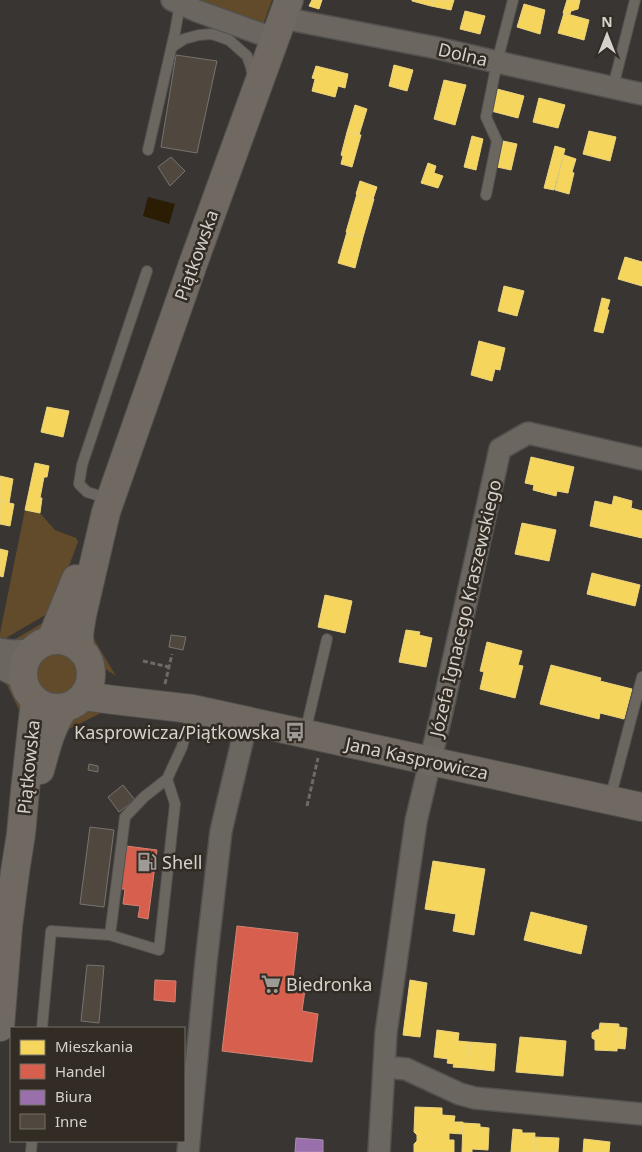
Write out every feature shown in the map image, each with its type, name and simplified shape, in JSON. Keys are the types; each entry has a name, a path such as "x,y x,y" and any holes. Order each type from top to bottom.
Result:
{"main road":[{"name":"Piątkowska","path":"21,834 50,736 57,719 80,681 80,624 108,506 255,94 273,33"},
{"name":"Piątkowska","path":"42,645 64,611 87,550 108,506"},
{"path":"62,639 72,642 80,681 54,708 44,706 19,683 26,658 42,645 62,639"},
{"name":"Jana Kasprowicza","path":"80,681 192,709 642,806"},
{"name":"Piątkowska","path":"0,1027 8,927 21,834 26,781 19,683"}],"street":[{"name":"Dolna","path":"176,2 197,11 273,33 437,48 642,94"},
{"name":"Józefa Ignacego Kraszewskiego","path":"379,1152 386,1033 416,821 500,449 528,433 642,460"},
{"path":"0,649 12,651 42,645"},
{"path":"188,1152 206,962 222,831 247,721"},
{"path":"384,1067 406,1069 460,1094 474,1098 642,1114"}],"lane":[{"path":"486,195 497,141 486,117 497,62 513,0"},
{"path":"613,87 634,0"},
{"path":"148,150 172,47 176,2"},
{"path":"172,47 184,39 200,35 212,34 229,40 273,33"},
{"path":"108,506 87,492 80,484 82,465 146,270"},
{"path":"314,736 327,639"},
{"path":"610,800 642,677"},
{"path":"110,935 125,817 144,797 166,780 182,746 192,709"},
{"path":"42,1027 51,930 110,935 159,950 175,804 166,780"}],"path":[{"path":"164,687 172,654"},
{"path":"143,661 169,667"},
{"path":"308,806 314,736"}],"shaded area":[{"path":"195,0 272,0 263,25"},
{"path":"148,197 175,204 169,224 143,216"},
{"path":"25,510 40,513 55,530 76,538 78,542 52,611 6,638 0,637 0,633"},
{"path":"56,615 42,634 28,641 7,644"},
{"path":"85,624 116,676 101,666 89,644"},
{"path":"57,651 69,655 75,661 79,673 75,685 69,691 57,695 45,691 39,685 35,673 39,661 45,655"},
{"path":"1,673 17,687 24,701 21,714"},
{"path":"92,704 105,711 61,733 70,714"}],"building: Mieszkania":[{"path":"312,0 322,0 319,9 309,6"},
{"path":"412,0 433,0 431,6"},
{"path":"433,0 454,0 451,10 431,6"},
{"path":"567,0 580,0 578,9 571,11 570,14 563,13"},
{"path":"524,4 545,10 540,34 517,27"},
{"path":"465,11 485,16 480,34 460,29"},
{"path":"564,13 589,20 584,40 558,33"},
{"path":"394,65 413,70 407,91 389,86"},
{"path":"316,66 348,74 345,88 338,86 335,97 312,91 315,79 312,78"},
{"path":"444,80 466,85 455,125 434,119"},
{"path":"497,89 524,96 518,118 491,111"},
{"path":"539,98 565,105 558,128 533,122"},
{"path":"355,105 367,109 359,135 347,132"},
{"path":"589,131 616,137 610,161 583,154"},
{"path":"347,132 361,135 352,167 341,164 343,156 341,155"},
{"path":"472,136 483,139 476,170 464,167"},
{"path":"503,141 517,144 511,170 497,167"},
{"path":"555,146 565,149 554,190 544,188"},
{"path":"564,155 576,159 569,194 555,190"},
{"path":"428,163 436,166 434,173 443,176 438,188 421,183"},
{"path":"360,181 377,187 373,199 356,194"},
{"path":"357,194 374,199 363,237 346,232"},
{"path":"347,232 363,237 355,268 338,263"},
{"path":"625,257 642,262 642,286 618,279"},
{"path":"504,286 524,291 517,316 498,311"},
{"path":"602,298 610,300 603,333 594,331"},
{"path":"479,341 505,348 500,370 495,369 492,381 471,375"},
{"path":"47,407 69,411 63,437 41,432"},
{"path":"531,457 574,467 568,493 557,491 556,496 533,490 534,485 525,483"},
{"path":"35,463 49,466 47,477 44,477 40,498 42,498 40,513 25,510"},
{"path":"0,476 13,479 9,503 0,501"},
{"path":"614,496 632,501 631,508 642,511 642,538 590,526 595,501 612,505"},
{"path":"0,501 14,504 10,526 0,524"},
{"path":"522,523 556,530 549,561 515,554"},
{"path":"0,549 8,551 3,577 0,576"},
{"path":"592,573 640,585 635,606 587,594"},
{"path":"325,595 352,601 345,633 318,627"},
{"path":"406,630 420,632 419,635 432,638 426,667 399,662"},
{"path":"487,642 522,651 518,665 523,666 515,698 480,689 484,672 480,671"},
{"path":"551,665 601,678 600,681 632,689 624,719 600,713 599,719 540,704"},
{"path":"433,861 485,869 474,935 453,931 456,914 425,909"},
{"path":"531,912 587,926 581,954 524,940"},
{"path":"410,980 427,983 420,1037 403,1035"},
{"path":"600,1023 619,1024 617,1051 595,1050 595,1040 592,1038 592,1033 599,1030"},
{"path":"619,1027 627,1028 625,1049 617,1048"},
{"path":"437,1030 459,1033 458,1041 469,1042 467,1068 453,1067 454,1064 447,1063 448,1059 434,1057"},
{"path":"520,1037 566,1041 563,1076 516,1072"},
{"path":"469,1042 496,1044 494,1071 467,1068"},
{"path":"415,1107 442,1108 442,1115 455,1116 454,1122 463,1122 462,1134 449,1133 449,1140 454,1140 454,1152 414,1152 414,1144 417,1141 417,1135 414,1132"},
{"path":"463,1123 480,1124 480,1127 489,1128 488,1150 472,1149 472,1152 462,1152"},
{"path":"513,1129 522,1130 522,1133 535,1133 534,1152 511,1152"},
{"path":"534,1137 559,1138 558,1152 534,1152"},
{"path":"584,1139 610,1142 609,1152 583,1152"}],"building: Handel":[{"path":"126,846 157,850 148,919 138,917 140,906 123,904 125,889 120,889"},
{"path":"237,926 298,933 292,988 305,990 302,1011 318,1014 312,1062 222,1051"},
{"path":"155,980 176,981 175,1002 154,1000"}],"building: Biura":[{"path":"296,1138 323,1140 323,1152 295,1152"}],"building: Inne":[{"path":"176,55 217,61 197,153 161,147"},
{"path":"171,157 185,171 170,186 158,167"},
{"path":"171,635 186,637 183,650 169,647"},
{"path":"89,764 98,766 98,772 88,770"},
{"path":"123,785 135,800 119,812 108,797"},
{"path":"90,827 114,830 104,907 80,904"},
{"path":"87,965 104,966 99,1023 81,1021"}],"place":[{"name":"Kasprowicza/Piątkowska","path":"295,732"},
{"name":"Shell","path":"147,862"},
{"name":"Biedronka","path":"271,984"}]}
